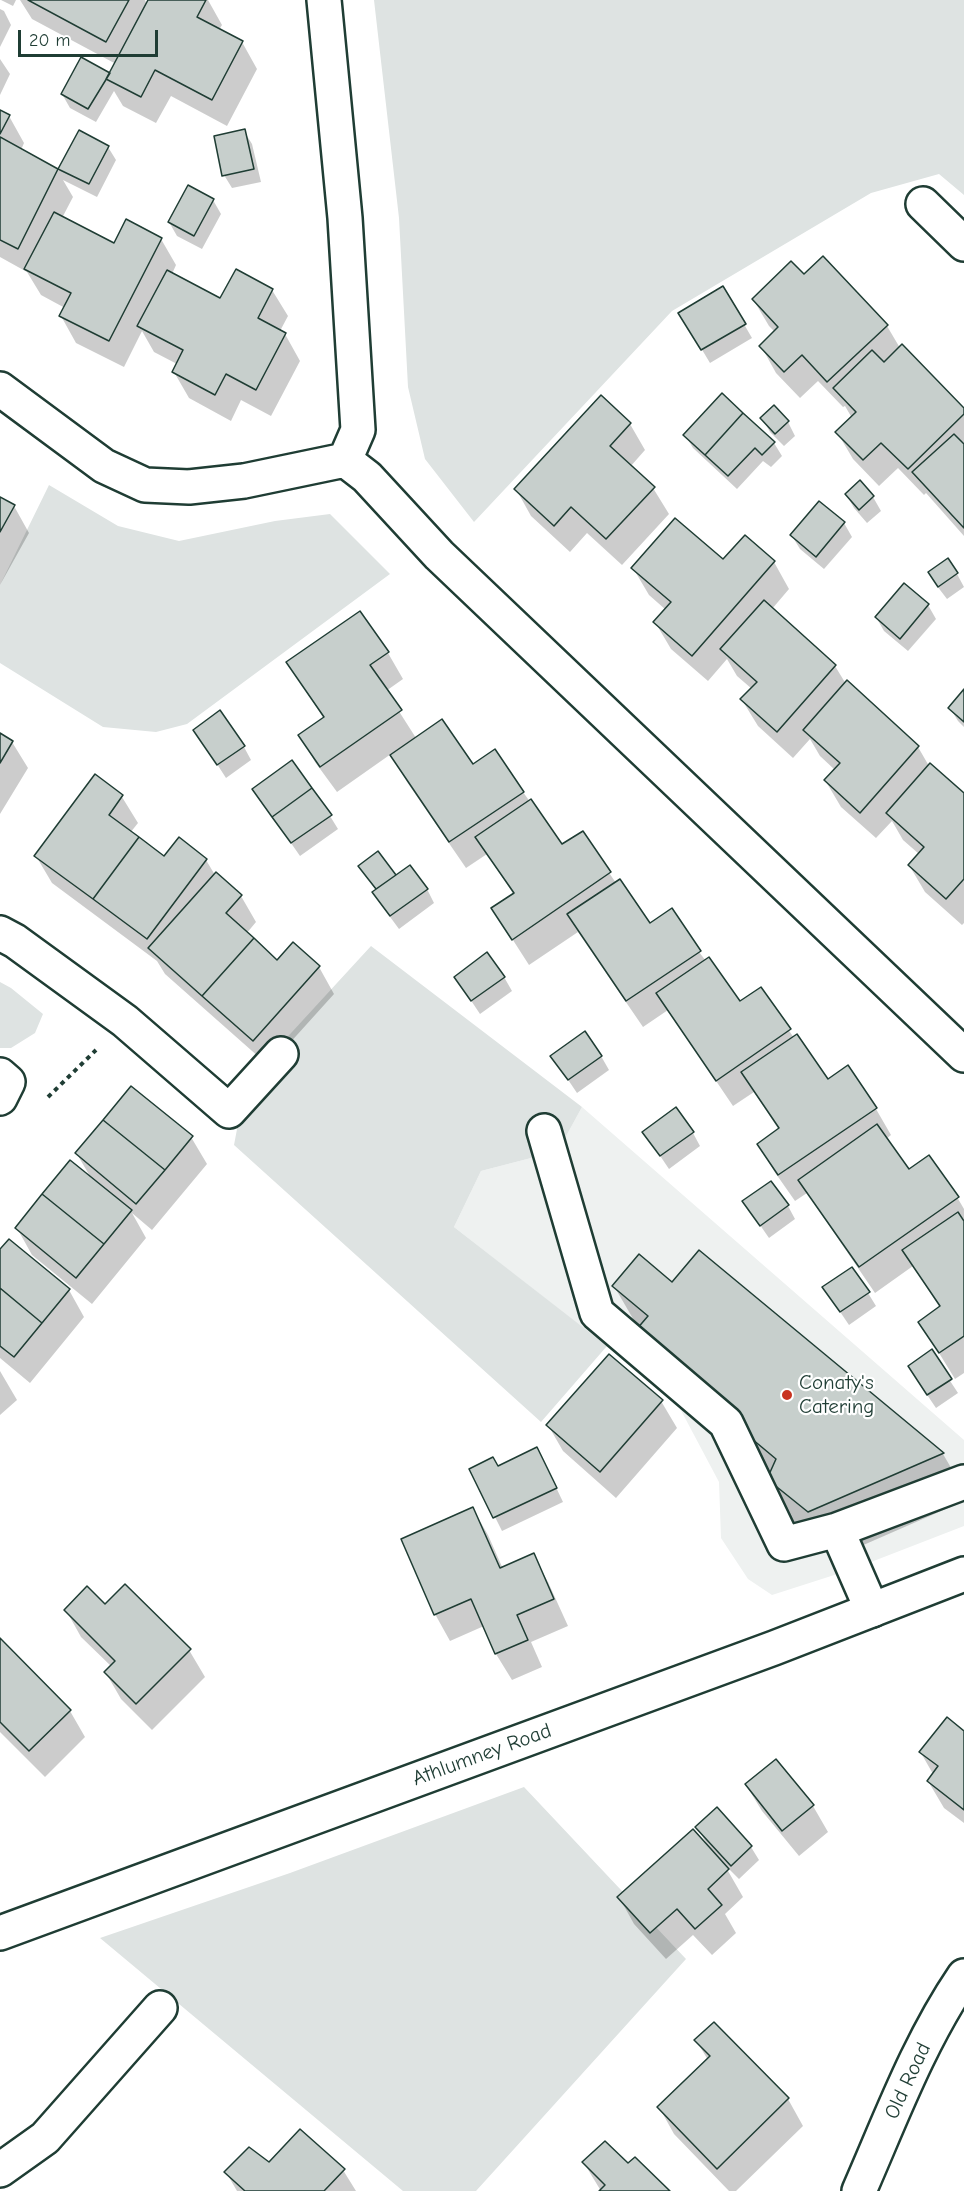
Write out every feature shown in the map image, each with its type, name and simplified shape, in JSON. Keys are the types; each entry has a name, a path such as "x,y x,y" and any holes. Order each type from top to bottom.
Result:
{"street":[{"path":"324,0 345,218 358,430 345,460"},
{"path":"923,204 964,244"},
{"path":"0,389 104,466 145,485 189,488 244,481 345,460 367,477 439,555 964,1055"},
{"path":"0,933 15,941 125,1021 229,1111 281,1054"},
{"path":"544,1131 597,1313 726,1422 784,1544 837,1530 964,1482"},
{"path":"837,1530 872,1610"},
{"name":"Athlumney Road","path":"0,1933 774,1648 964,1575"},
{"name":"Old Road","path":"859,2191 944,2004 964,1976"},
{"path":"0,2170 45,2138 160,2008"}],"path":[{"path":"3,1085 47,1097 125,1021"}],"shaded area":[{"path":"374,0 964,0 964,195 939,174 871,193 672,311 474,522 425,459 408,387 399,218"},
{"path":"49,485 118,526 179,541 275,521 330,514 390,574 187,724 156,732 103,727 0,663 0,585"},
{"path":"371,946 582,1107 558,1151 481,1171 454,1227 607,1346 541,1422 234,1145 246,1082"},
{"path":"0,982 43,1014 35,1033 11,1048 0,1048"},
{"path":"582,1107 964,1440 964,1526 853,1569 772,1595 748,1579 721,1538 719,1482 676,1401 454,1227 481,1171 558,1151"},
{"path":"524,1787 686,1959 476,2191 403,2191 100,1938 290,1873"}],"building":[{"path":"28,0 129,0 106,42"},
{"path":"148,0 206,0 197,17 243,41 212,100 155,70 141,97 106,79"},
{"path":"81,57 110,73 88,109 61,94"},
{"path":"0,110 10,115 0,134"},
{"path":"245,129 254,169 222,176 214,136"},
{"path":"79,130 109,146 89,184 58,169"},
{"path":"0,137 58,169 18,249 0,240"},
{"path":"188,185 214,199 194,236 168,222"},
{"path":"54,212 114,243 126,219 162,238 109,341 59,316 71,293 24,269"},
{"path":"823,256 888,325 827,382 802,355 784,372 759,346 778,327 752,299 791,261 804,274"},
{"path":"236,269 273,289 258,318 286,333 256,390 226,374 215,395 172,372 183,350 137,326 167,270 220,298"},
{"path":"723,286 746,324 701,350 678,313"},
{"path":"902,344 964,408 964,414 908,469 881,443 863,460 835,432 856,412 833,388 872,350 884,362"},
{"path":"722,393 743,413 705,455 683,435"},
{"path":"601,395 631,423 610,446 655,487 606,539 571,507 554,526 514,489"},
{"path":"774,405 789,421 775,434 760,418"},
{"path":"743,413 775,442 762,455 755,448 728,476 705,455"},
{"path":"954,434 964,444 964,528 912,472"},
{"path":"860,480 874,496 859,510 845,494"},
{"path":"0,497 15,505 0,532"},
{"path":"819,501 845,522 816,557 790,535"},
{"path":"675,518 723,559 745,535 775,561 692,656 653,622 671,602 631,568"},
{"path":"948,558 958,573 938,587 928,572"},
{"path":"904,583 929,604 900,639 875,617"},
{"path":"764,600 836,665 777,732 740,699 757,682 720,649"},
{"path":"360,611 389,652 370,665 402,710 320,767 298,735 324,717 286,662"},
{"path":"847,680 919,746 860,813 824,780 840,763 803,730"},
{"path":"964,689 964,722 948,708"},
{"path":"220,710 245,746 217,765 193,730"},
{"path":"442,719 473,764 495,749 524,792 449,842 390,755"},
{"path":"0,733 13,741 0,763"},
{"path":"292,760 312,788 272,817 252,789"},
{"path":"930,763 964,793 964,879 946,899 908,865 924,847 886,813"},
{"path":"95,774 123,795 109,815 139,837 93,899 34,856"},
{"path":"312,788 332,815 291,843 272,817"},
{"path":"531,799 562,844 583,831 611,872 512,940 491,908 514,893 475,837"},
{"path":"139,837 164,856 179,837 207,859 147,939 93,899"},
{"path":"378,851 396,875 376,889 358,866"},
{"path":"410,865 428,889 390,916 372,892"},
{"path":"216,872 242,895 226,913 254,938 202,996 148,948"},
{"path":"620,879 650,923 672,908 701,951 626,1001 567,914"},
{"path":"254,938 277,960 293,942 320,966 253,1041 202,996"},
{"path":"487,952 505,977 471,1001 454,977"},
{"path":"709,957 740,1001 761,987 791,1029 716,1081 656,993"},
{"path":"585,1031 602,1056 568,1080 550,1056"},
{"path":"797,1034 828,1079 848,1065 877,1108 778,1175 757,1144 779,1128 741,1072"},
{"path":"131,1086 193,1136 165,1170 103,1120"},
{"path":"676,1107 694,1132 660,1156 642,1132"},
{"path":"103,1120 165,1170 136,1204 75,1153"},
{"path":"877,1124 909,1169 929,1155 959,1197 859,1267 798,1180"},
{"path":"70,1160 132,1210 104,1244 42,1194"},
{"path":"771,1181 789,1205 760,1226 742,1201"},
{"path":"42,1194 104,1244 76,1278 15,1228"},
{"path":"958,1212 964,1221 964,1336 939,1353 918,1322 940,1306 902,1250"},
{"path":"9,1239 70,1289 42,1323 0,1288 0,1249"},
{"name":"Conaty's Catering","path":"699,1250 944,1453 808,1512 767,1479 776,1459 630,1337 648,1316 612,1286 639,1254 672,1282"},
{"path":"852,1267 870,1292 840,1312 822,1287"},
{"path":"0,1288 42,1323 14,1357 0,1346"},
{"path":"932,1349 952,1379 927,1395 908,1366"},
{"path":"609,1354 663,1400 600,1472 546,1425"},
{"path":"537,1447 557,1488 493,1518 469,1469 493,1457 498,1466"},
{"path":"473,1507 500,1568 534,1553 554,1599 517,1615 528,1640 495,1654 471,1599 434,1615 401,1539"},
{"path":"125,1584 191,1649 136,1704 104,1672 115,1661 64,1610 87,1586 105,1604"},
{"path":"0,1638 71,1710 29,1751 0,1722"},
{"path":"947,1717 964,1731 964,1810 927,1781 938,1766 919,1752"},
{"path":"776,1759 814,1805 782,1831 745,1784"},
{"path":"717,1807 752,1846 731,1866 695,1827"},
{"path":"693,1829 729,1869 708,1889 722,1905 695,1929 677,1909 650,1933 617,1897"},
{"path":"714,2022 789,2098 717,2169 657,2107 710,2056 694,2040"},
{"path":"300,2129 345,2169 324,2191 245,2191 224,2172 249,2147 269,2162"},
{"path":"605,2141 628,2163 635,2157 670,2191 599,2191 605,2185 582,2162"}],"place":[{"name":"Conaty's Catering","path":"787,1395"}]}
